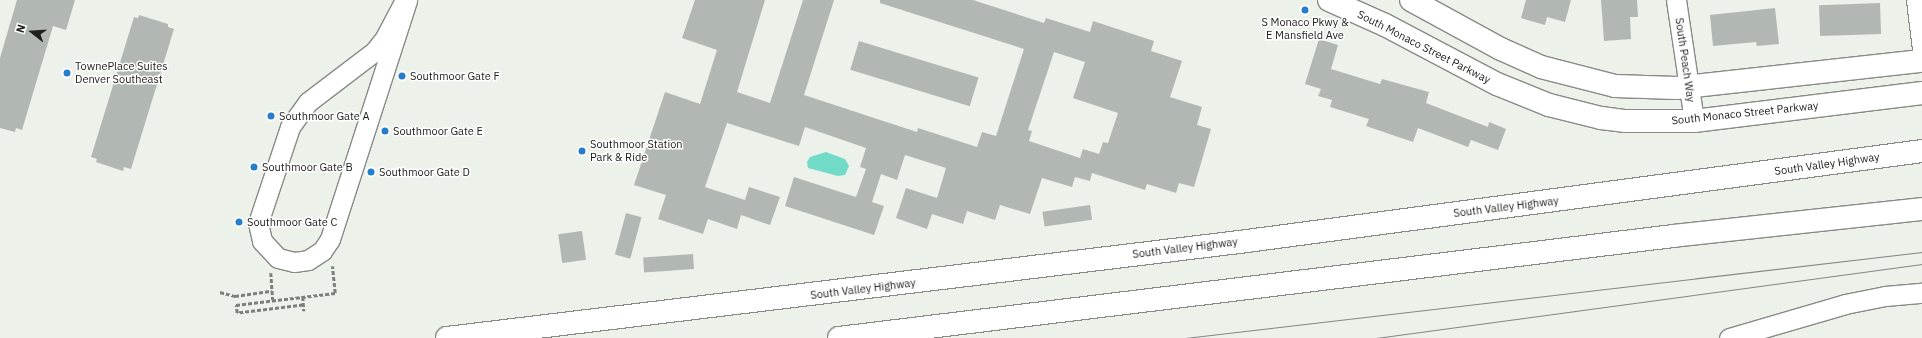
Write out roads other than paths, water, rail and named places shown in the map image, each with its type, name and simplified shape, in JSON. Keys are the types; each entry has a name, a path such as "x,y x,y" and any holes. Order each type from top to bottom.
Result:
{"main road":[{"name":"South Monaco Street Parkway","path":"1329,0 1378,22 1497,84 1549,105 1601,118 1626,121 1694,121 1922,94"},
{"path":"1411,0 1501,49 1550,71 1622,87 1657,89 1689,87 1922,61"},
{"name":"South Valley Highway","path":"447,338 1239,242 1922,151"},
{"path":"839,338 1665,237 1922,209"}],"street":[{"path":"406,0 330,239 322,251 308,260 294,262 278,258 262,241 258,223 290,127 308,102 375,51 385,38 406,0"},
{"name":"South Peach Way","path":"1676,0 1694,121"},
{"path":"1916,0 1922,48"},
{"path":"1729,338 1845,304 1885,296 1922,293"}],"water":[{"path":"826,152 845,159 849,166 845,175 838,176 808,168 807,162 810,157"}],"tram line":[{"path":"1185,338 1922,252"},
{"path":"1376,338 1922,264"}],"place":[{"name":"S Monaco Pkwy & E Mansfield Ave","path":"1305,10"},
{"name":"TownePlace Suites Denver Southeast","path":"67,73"},
{"name":"Southmoor Gate F","path":"402,76"},
{"name":"Southmoor Gate A","path":"271,116"},
{"name":"Southmoor Gate E","path":"385,131"},
{"name":"Southmoor Station Park & Ride","path":"582,151"},
{"name":"Southmoor Gate B","path":"254,167"},
{"name":"Southmoor Gate D","path":"371,172"},
{"name":"Southmoor Gate C","path":"239,222"}]}
